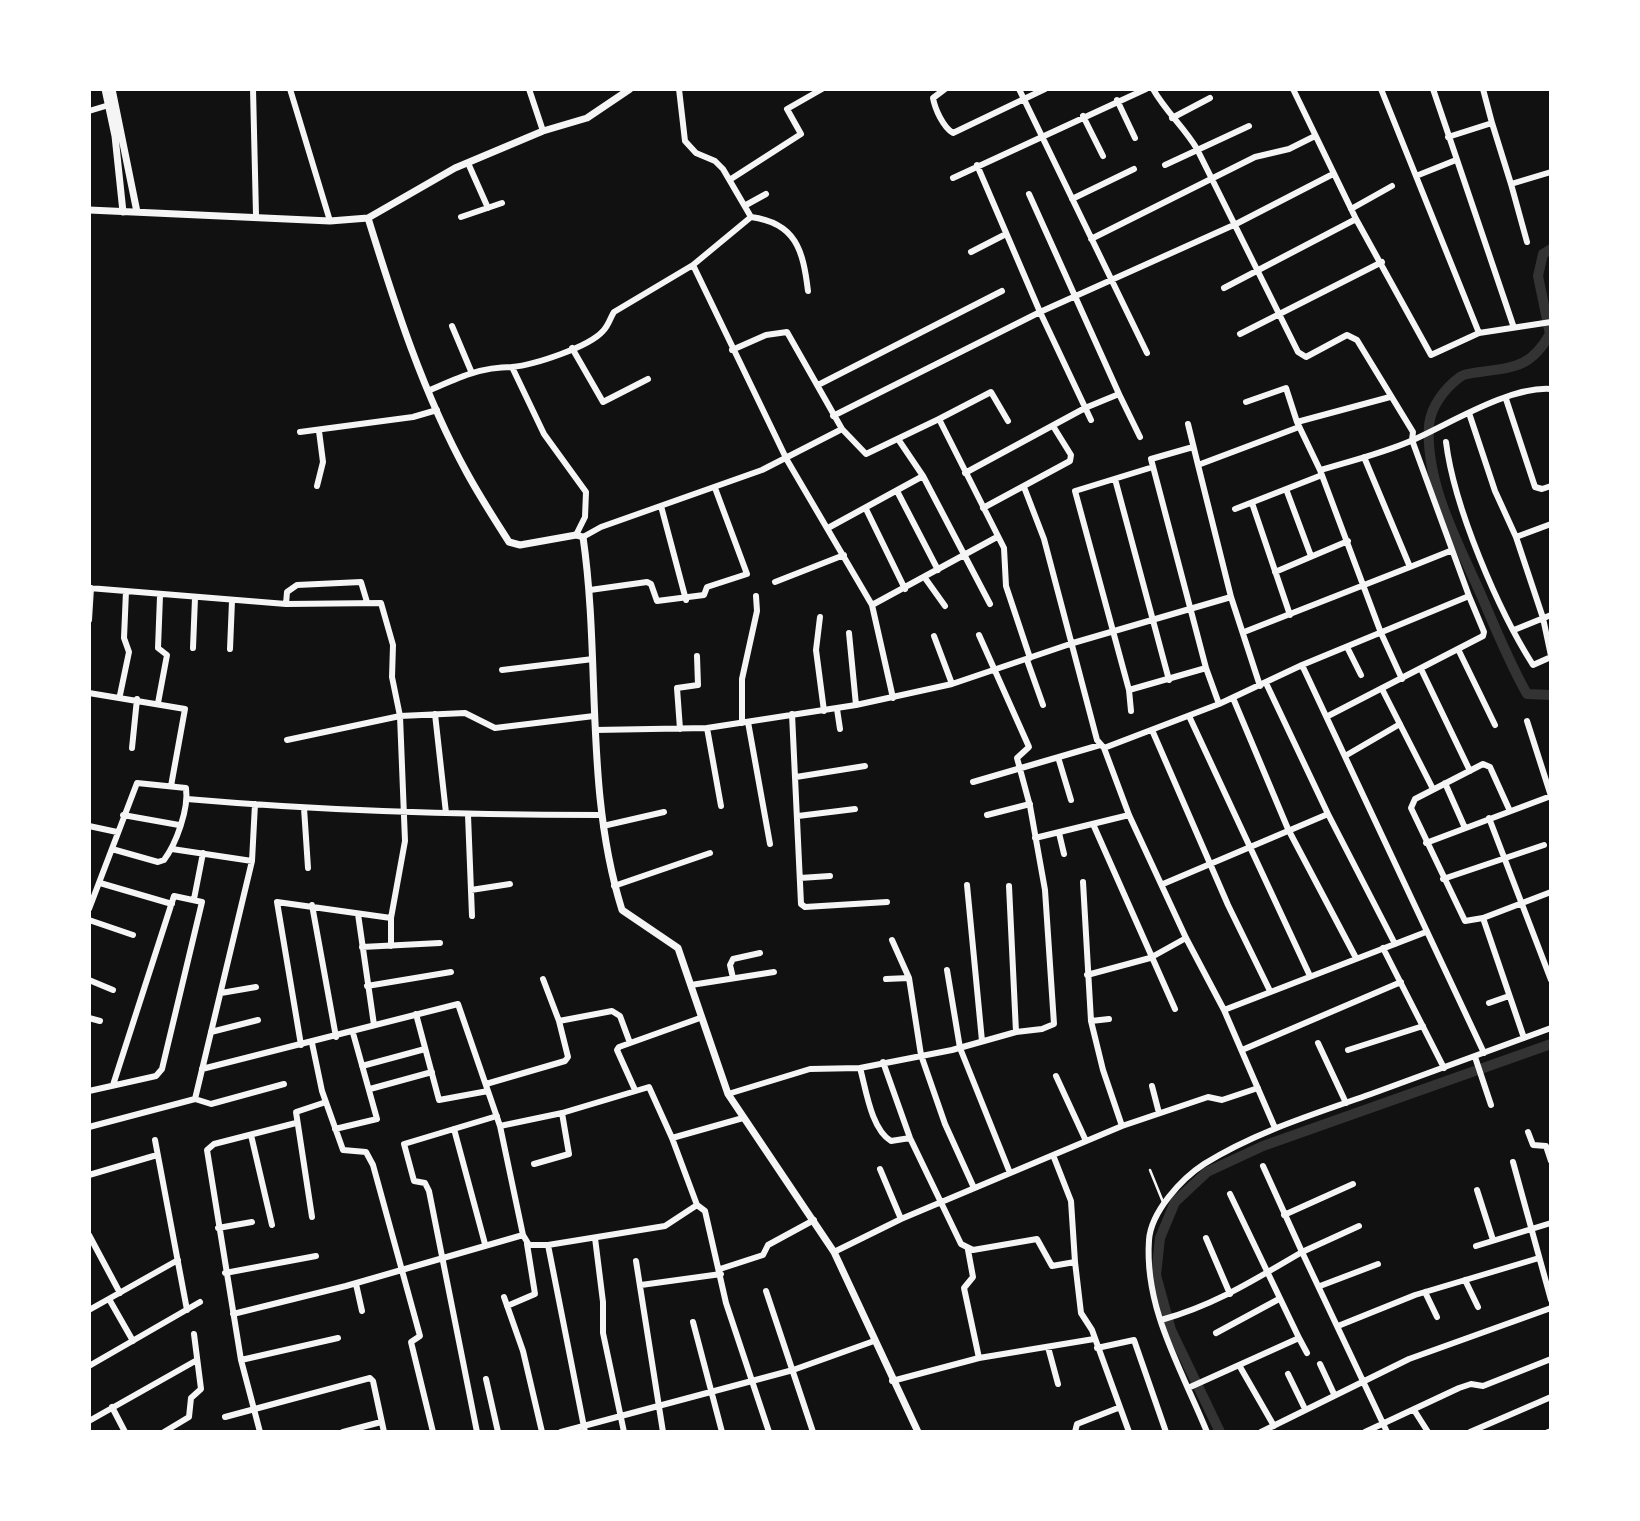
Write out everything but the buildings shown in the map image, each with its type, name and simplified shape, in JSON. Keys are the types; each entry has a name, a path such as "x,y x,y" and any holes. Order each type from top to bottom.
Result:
{"street":[{"path":"105,89 123,212"},
{"path":"112,89 137,212"},
{"path":"253,89 256,215"},
{"path":"290,89 330,221"},
{"path":"529,89 543,131"},
{"path":"89,210 256,215 330,221 368,218 468,163 543,131 587,117 629,89"},
{"path":"679,89 685,141 692,149 715,161 731,179 751,216"},
{"path":"731,179 801,134 787,109 822,89"},
{"path":"945,89 933,98 947,129 953,133 1045,89"},
{"path":"1019,89 1147,353"},
{"path":"953,178 1041,135 1146,89"},
{"path":"1153,89 1172,118 1184,128 1198,149 1210,178 1302,356 1352,336 1413,432 1412,440 1450,551 1484,634 1328,716"},
{"path":"1293,89 1356,219 1431,355 1479,333 1513,325 1551,322"},
{"path":"1381,89 1479,333"},
{"path":"1433,89 1513,325"},
{"path":"1483,89 1527,242"},
{"path":"1172,118 1210,98"},
{"path":"1117,100 1135,138"},
{"path":"89,111 109,106"},
{"path":"1083,116 1103,156"},
{"path":"1448,137 1492,123"},
{"path":"1165,165 1248,126"},
{"path":"1091,239 1255,157 1289,149 1315,136"},
{"path":"1416,176 1456,160"},
{"path":"468,163 488,208"},
{"path":"977,165 1040,312 1091,420"},
{"path":"1072,199 1134,169"},
{"path":"1511,184 1551,172"},
{"path":"833,416 1040,312 1236,224 1333,174"},
{"path":"1351,209 1392,186"},
{"path":"746,205 766,194"},
{"path":"1029,194 1140,437"},
{"path":"461,217 502,202"},
{"path":"428,391 487,367 524,366 597,337 621,306 693,265 751,216"},
{"path":"751,216 781,224 790,235 801,254 808,291"},
{"path":"368,218 397,314 428,391 467,473 509,542 520,545 580,536 787,460 842,429"},
{"path":"1224,288 1356,219"},
{"path":"971,252 1006,234"},
{"path":"1240,334 1382,262"},
{"path":"693,265 787,460 872,605 893,698"},
{"path":"818,385 1002,291"},
{"path":"452,326 471,372"},
{"path":"732,350 766,335 787,332 833,416 866,454 991,393 1008,421"},
{"path":"572,348 603,402 648,379"},
{"path":"512,366 544,434 586,492 585,517 580,536 590,590 594,642 594,716 601,815 614,886 622,910 678,948 728,1094 834,1252 918,1432"},
{"path":"1246,402 1286,388 1298,425 1321,473 1381,633 1402,679"},
{"path":"1235,509 1321,473 1412,440 1469,413 1506,399 1551,389"},
{"path":"965,473 1086,408 1119,394"},
{"path":"1198,465 1298,425 1390,397"},
{"path":"1506,399 1535,487 1542,489 1551,486"},
{"path":"300,432 413,417 437,410"},
{"path":"1446,442 1450,467 1486,571 1533,665 1551,656 1547,616 1495,491 1469,413"},
{"path":"939,419 1005,553 1006,586 1043,705"},
{"path":"1188,424 1230,597 1263,685 1395,944"},
{"path":"983,508 1072,459 1053,426"},
{"path":"317,486 323,462 319,431"},
{"path":"898,439 923,477 990,604"},
{"path":"1193,447 1151,458 1206,668 1219,704"},
{"path":"1364,457 1409,568"},
{"path":"1131,711 1129,690 1075,491 1153,467"},
{"path":"828,528 923,477"},
{"path":"1115,479 1151,622 1169,680"},
{"path":"1024,486 1044,539 1102,746 1129,815 1186,938 1224,1010 1275,1128"},
{"path":"590,590 647,582 651,584 657,601 686,600 704,596 706,587 747,574 715,488"},
{"path":"1286,489 1311,556"},
{"path":"897,491 938,570"},
{"path":"1252,503 1290,615"},
{"path":"661,506 686,600"},
{"path":"866,509 905,589"},
{"path":"1516,537 1551,524"},
{"path":"872,605 997,537"},
{"path":"1275,572 1348,541"},
{"path":"1244,632 1450,551"},
{"path":"775,582 844,555"},
{"path":"925,578 945,606"},
{"path":"286,604 287,592 297,585 361,582 367,602"},
{"path":"89,620 90,588 160,596 286,604 381,603 393,645 392,677 400,716 404,813 403,858 391,918 391,946"},
{"path":"120,695 129,652 124,638 126,591"},
{"path":"158,703 167,655 158,648 160,596"},
{"path":"756,596 757,611 742,679 745,723 770,845"},
{"path":"973,782 1152,730 1219,704 1469,596"},
{"path":"595,730 707,728 893,698 952,684 1073,643 1230,597"},
{"path":"193,648 195,598"},
{"path":"230,649 232,600"},
{"path":"1514,630 1547,616"},
{"path":"820,617 816,650 824,711"},
{"path":"849,633 856,705"},
{"path":"728,1094 810,1069 860,1068 960,1048 1016,1032 1042,1029 1054,1022 1045,890 1030,804 1017,756 1029,747 979,635"},
{"path":"934,636 952,684"},
{"path":"1347,647 1361,676"},
{"path":"1458,649 1495,725"},
{"path":"680,729 677,688 698,685 696,656"},
{"path":"502,670 593,659"},
{"path":"1302,666 1328,716 1484,1053"},
{"path":"1129,690 1206,668"},
{"path":"1421,668 1470,771"},
{"path":"1382,689 1433,789"},
{"path":"89,693 120,695 186,710 171,786"},
{"path":"1233,698 1288,829 1356,958"},
{"path":"132,748 137,699"},
{"path":"836,709 840,729"},
{"path":"287,740 400,716 466,713 495,728 594,716"},
{"path":"435,714 446,813"},
{"path":"792,714 801,904 805,907 887,902"},
{"path":"1189,716 1310,976"},
{"path":"1426,843 1508,809 1551,796 1527,721"},
{"path":"1345,756 1400,724"},
{"path":"707,728 721,806"},
{"path":"1152,730 1209,864 1270,991"},
{"path":"1058,757 1071,800"},
{"path":"1508,809 1489,765 1483,764 1433,789 1412,803 1426,843 1465,921 1483,918 1521,901 1551,892"},
{"path":"796,777 865,766"},
{"path":"89,909 136,783 186,788 187,799 172,849 160,862 112,849"},
{"path":"1445,783 1465,828"},
{"path":"187,799 404,813 601,815"},
{"path":"195,1099 252,861 255,804"},
{"path":"987,815 1030,804"},
{"path":"304,808 308,869"},
{"path":"797,816 855,808"},
{"path":"603,826 664,812"},
{"path":"1163,884 1328,814"},
{"path":"123,815 179,825"},
{"path":"468,815 472,916"},
{"path":"1035,838 1129,815"},
{"path":"1489,818 1551,980"},
{"path":"1093,824 1150,958 1175,1009"},
{"path":"89,826 117,832"},
{"path":"1059,833 1064,854"},
{"path":"1443,878 1544,845"},
{"path":"172,849 252,861"},
{"path":"194,899 203,853"},
{"path":"614,886 710,853"},
{"path":"800,878 830,876"},
{"path":"1083,882 1091,1021 1102,1070 1122,1126"},
{"path":"100,883 172,904"},
{"path":"471,890 510,884"},
{"path":"967,885 982,1041"},
{"path":"1009,886 1016,1032"},
{"path":"89,1091 156,1076 162,1069 204,904 194,899 177,895 172,904 113,1085"},
{"path":"301,1045 276,902 391,918"},
{"path":"312,905 336,1037"},
{"path":"358,914 374,1025"},
{"path":"1483,918 1524,1038"},
{"path":"89,920 133,935"},
{"path":"1224,1010 1426,932"},
{"path":"1087,975 1150,958 1186,938"},
{"path":"892,940 909,978 921,1055 945,1124 974,1188"},
{"path":"362,947 440,943"},
{"path":"1383,948 1444,1068"},
{"path":"733,978 730,965 733,959 760,953"},
{"path":"947,970 960,1048 1010,1173"},
{"path":"367,986 451,972"},
{"path":"691,985 774,972"},
{"path":"886,979 909,978"},
{"path":"416,1014 440,1101 565,1061 568,1057 559,1021 543,979"},
{"path":"89,980 113,990"},
{"path":"1242,1050 1401,982"},
{"path":"222,993 256,987"},
{"path":"1489,1003 1509,996"},
{"path":"202,1069 353,1033 374,1025 458,1004 500,1126 527,1244 535,1294 508,1306"},
{"path":"559,1021 612,1011 620,1016 630,1042"},
{"path":"89,1018 100,1021"},
{"path":"635,1090 617,1050 630,1042 700,1018"},
{"path":"1091,1021 1109,1019"},
{"path":"211,1032 258,1020"},
{"path":"1348,1050 1423,1026"},
{"path":"1207,1432 1192,1387 1170,1351 1150,1279 1149,1240 1152,1225 1164,1205 1202,1165 1275,1128 1551,1028"},
{"path":"335,1129 377,1119 353,1033"},
{"path":"312,1043 326,1102 346,1152 363,1152 369,1156 420,1336 411,1342 433,1432"},
{"path":"1318,1043 1346,1103"},
{"path":"362,1066 425,1049"},
{"path":"1475,1057 1491,1105"},
{"path":"883,1062 910,1138 961,1244 968,1250 973,1276 964,1288 979,1358"},
{"path":"860,1068 868,1100 884,1136 891,1141 910,1138"},
{"path":"370,1089 432,1072"},
{"path":"1056,1076 1086,1141"},
{"path":"89,1127 195,1099 211,1104 284,1084"},
{"path":"1152,1086 1159,1113"},
{"path":"500,1126 562,1114 635,1090 649,1087 652,1089 697,1205 705,1211 726,1303 754,1380 769,1432"},
{"path":"834,1252 901,1219 1122,1126 1208,1097 1222,1100 1258,1088"},
{"path":"312,1217 296,1112 301,1108 326,1102"},
{"path":"534,1164 569,1154 562,1114"},
{"path":"477,1432 427,1186 414,1181 404,1144 497,1116"},
{"path":"672,1138 743,1118"},
{"path":"260,1432 241,1360 207,1150 214,1144 296,1123"},
{"path":"454,1129 485,1244"},
{"path":"1528,1132 1533,1145 1546,1146 1551,1161"},
{"path":"251,1135 272,1225"},
{"path":"155,1140 187,1310"},
{"path":"89,1175 157,1155"},
{"path":"1053,1155 1071,1201 1081,1313 1094,1339 1129,1432"},
{"path":"1513,1162 1551,1300"},
{"path":"1263,1166 1387,1432"},
{"path":"880,1169 901,1219"},
{"path":"1284,1215 1353,1184"},
{"path":"1477,1190 1493,1240"},
{"path":"1230,1194 1267,1276 1307,1353"},
{"path":"527,1244 548,1245 665,1226 697,1205"},
{"path":"641,1285 721,1272 763,1255 768,1245 814,1220"},
{"path":"218,1228 253,1222"},
{"path":"1476,1246 1551,1223"},
{"path":"1163,1319 1180,1315 1230,1294 1267,1276 1302,1252 1359,1226"},
{"path":"89,1235 120,1293"},
{"path":"233,1314 356,1283 523,1235"},
{"path":"595,1238 603,1302 603,1333 623,1417 624,1432"},
{"path":"1206,1238 1230,1294"},
{"path":"968,1250 1037,1239 1052,1266 1075,1262"},
{"path":"548,1245 584,1429"},
{"path":"225,1273 316,1256"},
{"path":"1338,1326 1425,1292 1539,1258"},
{"path":"89,1310 178,1260"},
{"path":"636,1261 663,1432"},
{"path":"1320,1286 1378,1264"},
{"path":"1465,1280 1478,1307"},
{"path":"356,1283 362,1311"},
{"path":"766,1291 813,1432"},
{"path":"1425,1292 1437,1317"},
{"path":"504,1297 523,1352 542,1432"},
{"path":"109,1299 133,1341"},
{"path":"1216,1333 1279,1300"},
{"path":"89,1366 200,1302"},
{"path":"1261,1432 1409,1359 1551,1308"},
{"path":"693,1322 722,1432"},
{"path":"164,1432 190,1416 191,1398 201,1389 194,1334"},
{"path":"241,1360 338,1338"},
{"path":"1192,1387 1299,1338"},
{"path":"892,1381 979,1358 1094,1339"},
{"path":"1097,1348 1133,1340 1144,1376 1167,1432"},
{"path":"561,1432 584,1429 793,1370 874,1341"},
{"path":"1048,1347 1058,1384"},
{"path":"1365,1432 1459,1388 1471,1384 1483,1386 1551,1359"},
{"path":"89,1421 197,1360"},
{"path":"1320,1364 1334,1394"},
{"path":"1239,1365 1274,1426"},
{"path":"1288,1374 1305,1409"},
{"path":"225,1417 370,1378 373,1381 384,1432"},
{"path":"486,1379 498,1432"},
{"path":"1470,1432 1483,1429 1551,1397"},
{"path":"112,1408 125,1432"},
{"path":"1075,1432 1077,1424 1118,1408"},
{"path":"1414,1410 1428,1432"},
{"path":"343,1432 381,1422"}],"lane":[{"path":"1150,1170 1164,1205"}],"waterway":[{"path":"1551,249 1543,254 1538,276 1550,334 1543,345 1521,364 1460,377 1440,398 1429,425 1432,469 1445,513 1503,646 1527,694 1551,695"},
{"path":"1220,1432 1171,1330 1156,1275 1160,1238 1175,1202 1207,1172 1263,1146 1551,1044"}]}
